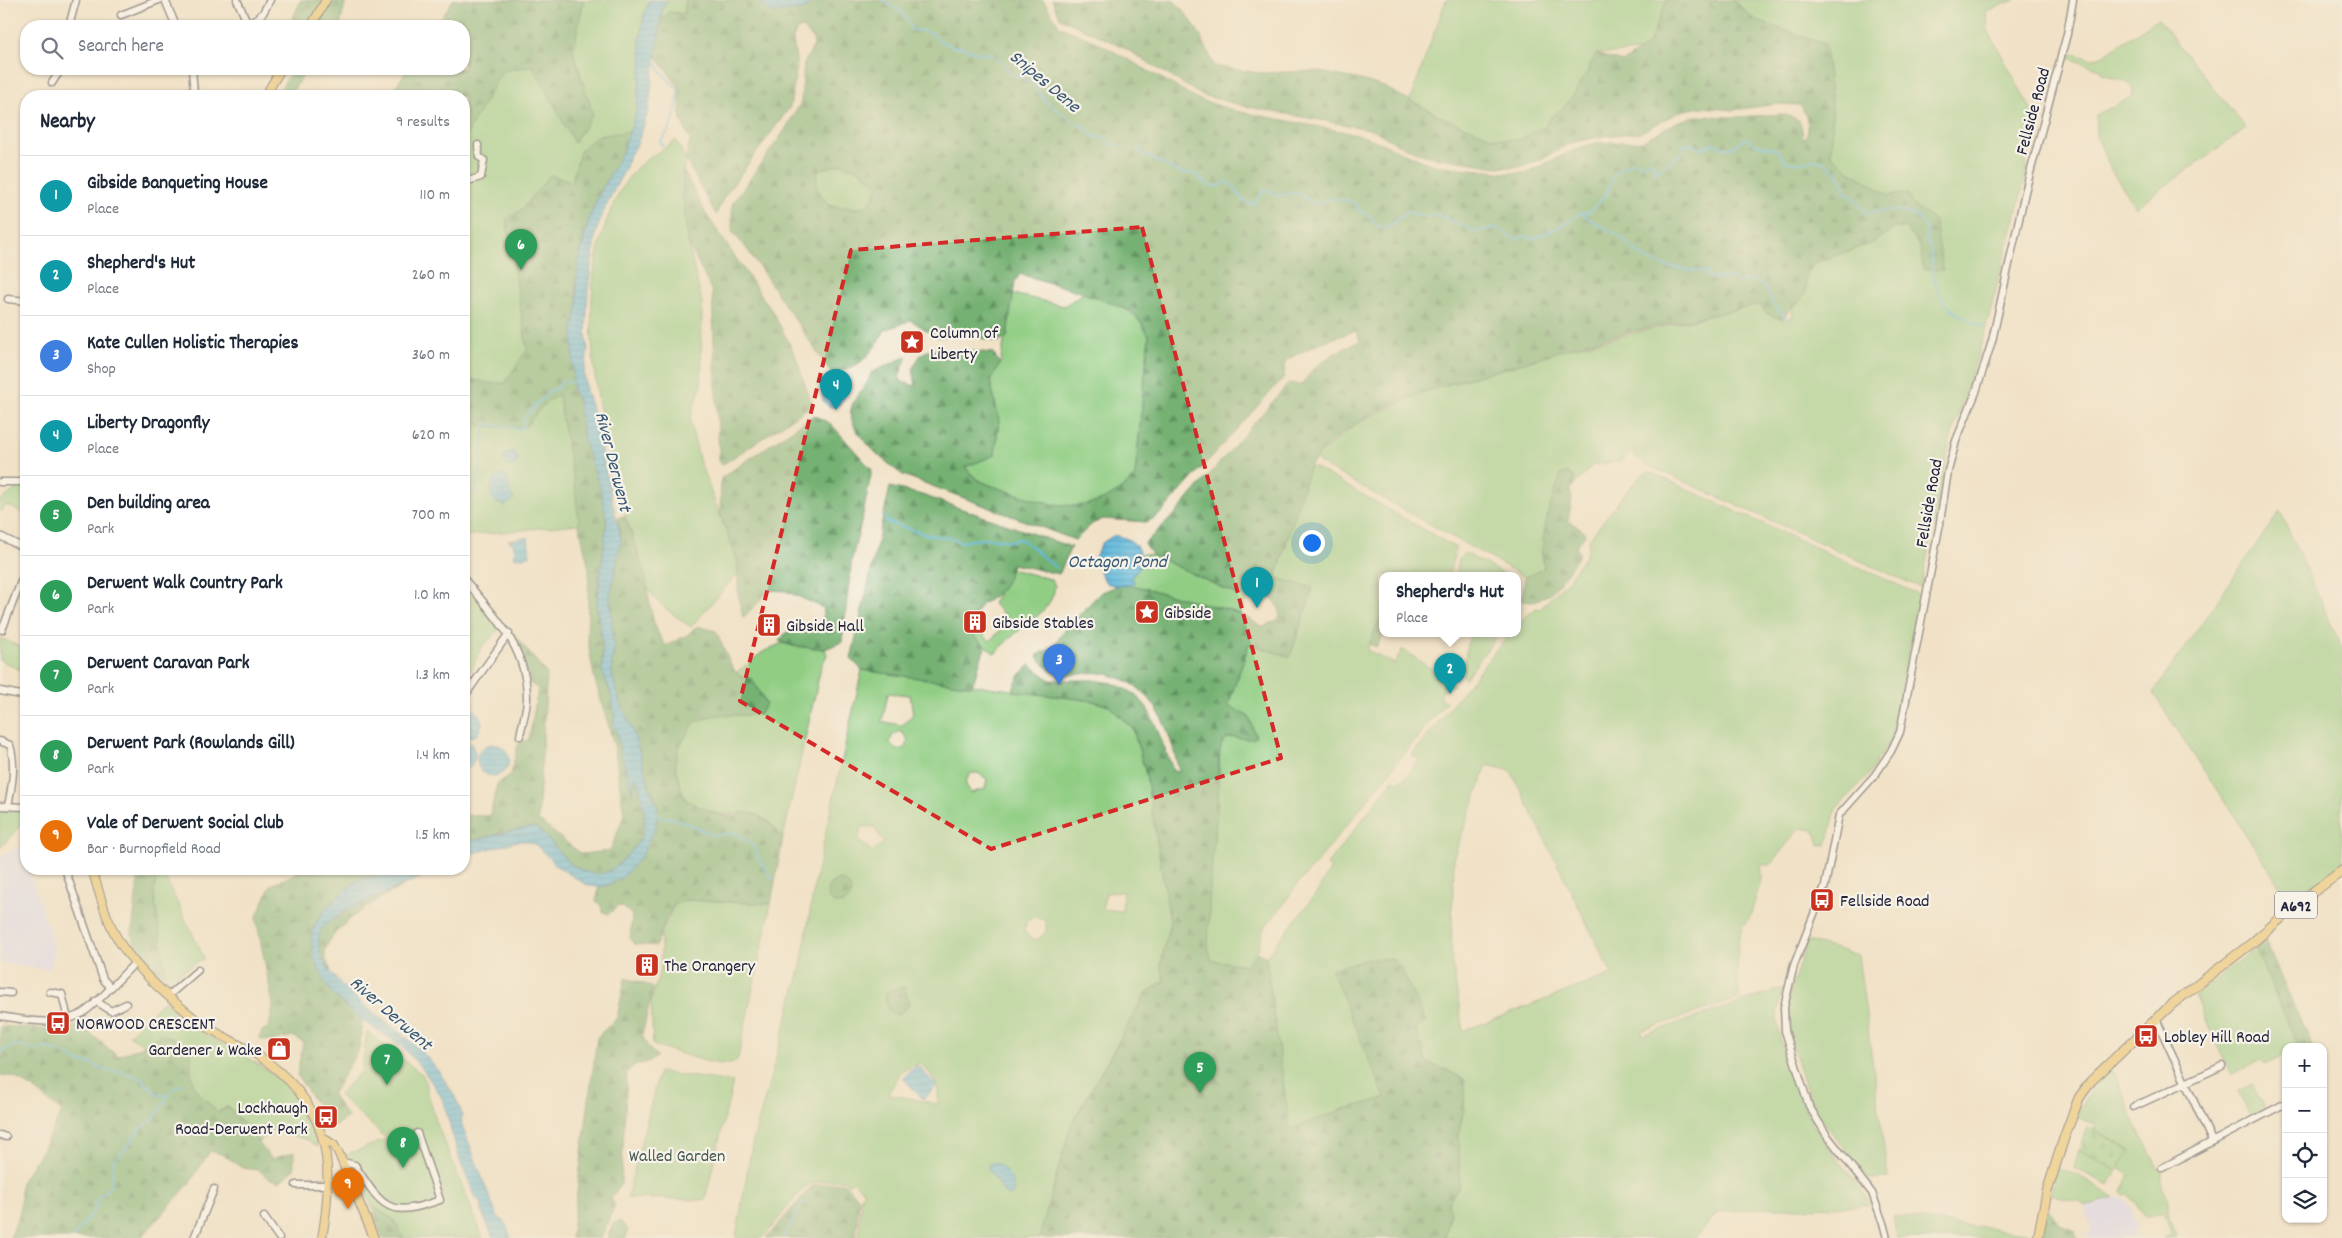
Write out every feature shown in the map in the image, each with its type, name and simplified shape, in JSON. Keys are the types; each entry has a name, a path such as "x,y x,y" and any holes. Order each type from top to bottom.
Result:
{"highway":[{"name":"A692","path":"2038,1238 2049,1185 2079,1098 2098,1074 2184,995 2252,943 2302,900 2342,871"}],"main road":[{"path":"314,20 326,0"},
{"path":"269,90 277,75"},
{"path":"94,875 108,919 122,946 135,963 168,996 200,1022 258,1056 288,1080 309,1105 323,1138 326,1152 326,1185 322,1238"},
{"path":"323,1138 334,1145 339,1154 374,1238"},
{"path":"326,1152 339,1154"}],"street":[{"path":"71,20 76,0"},
{"path":"122,14 158,0"},
{"path":"165,0 173,20"},
{"path":"237,0 246,20"},
{"path":"255,20 263,13 270,0"},
{"name":"Fellside Road","path":"1887,1238 1872,1194 1826,1134 1810,1106 1785,1031 1784,1007 1794,965 1825,886 1839,815 1875,775 1891,751 1900,732 1948,471 1956,441 1976,392 1992,341 2025,192 2067,34 2073,0"},
{"path":"52,83 57,75"},
{"path":"192,75 194,90"},
{"path":"470,180 481,177 484,160 479,157 478,145"},
{"path":"8,299 20,301"},
{"path":"0,482 20,482"},
{"path":"0,536 20,546"},
{"path":"2,630 20,584"},
{"path":"470,586 509,633 525,672 527,699 520,736"},
{"path":"470,688 509,633"},
{"path":"0,691 20,695"},
{"path":"0,741 10,744 12,752 13,780 8,806"},
{"path":"0,806 20,807"},
{"path":"67,875 103,979 110,987"},
{"path":"0,1016 33,1021 68,1018 82,1014 135,963"},
{"path":"168,996 198,970"},
{"path":"50,992 64,991 68,1018"},
{"path":"0,992 11,993"},
{"path":"96,1001 111,1011 126,1004"},
{"path":"2156,1019 2212,1141"},
{"path":"2133,1107 2222,1066"},
{"path":"2162,1168 2282,1105"},
{"path":"343,1162 355,1166 370,1188 386,1205 398,1209 413,1209 440,1200 417,1133"},
{"path":"296,1184 326,1185"},
{"path":"194,1238 214,1189"},
{"path":"264,1217 279,1238"}],"highlighted area":[{"path":"1142,227 1281,758 991,849 740,701 851,250"}],"shaded area":[{"path":"20,845 20,875 31,875 55,951 50,970 0,963 0,858"},
{"path":"2119,1197 2125,1199 2130,1207 2138,1228 2133,1230 2135,1238 2088,1238 2086,1233 2091,1231 2085,1206"}],"green space":[{"path":"301,0 346,0 341,20 292,20"},
{"path":"453,0 650,0 644,15 640,40 642,61 636,113 631,131 606,183 574,322 607,521 470,535 470,90 393,90 404,75 470,75 470,20 440,20"},
{"path":"453,0 584,0 573,51 593,114 574,143 533,66 502,71 470,128 470,90 393,90 404,75 470,75 470,20 440,20"},
{"path":"667,0 686,0 684,14 669,12 661,21 662,10"},
{"path":"686,0 756,0 764,7 801,10 820,0 1043,0 1060,27 1099,43 1198,99 1236,111 1357,134 1433,165 1525,173 1577,149 1595,143 1642,141 1677,122 1695,116 1737,117 1783,114 1799,120 1803,140 1808,127 1805,114 1800,105 1777,104 1734,110 1700,107 1681,111 1639,133 1604,136 1571,143 1539,160 1520,167 1498,167 1426,156 1397,144 1374,130 1248,107 1201,95 1123,47 1060,18 1052,0 1173,0 1197,30 1214,66 1259,73 1316,71 1361,80 1384,87 1442,117 1494,138 1519,140 1546,126 1551,117 1565,106 1596,54 1623,62 1648,45 1667,0 1732,0 1757,21 1824,44 1831,100 1831,155 1850,171 1888,195 1908,194 1912,204 1935,221 1943,270 1923,269 1920,247 1906,228 1894,228 1872,243 1815,263 1809,271 1803,297 1789,310 1785,317 1780,319 1766,313 1760,305 1743,308 1629,332 1561,350 1527,362 1436,388 1376,412 1350,428 1327,446 1309,468 1276,578 1313,588 1290,657 1249,644 1228,705 1249,717 1256,737 1248,739 1231,737 1227,738 1221,745 1210,888 1208,940 1210,955 1211,960 1246,965 1257,952 1266,957 1290,1130 1341,1110 1385,1098 1331,969 1364,960 1392,958 1401,968 1426,1022 1415,1028 1427,1063 1447,1070 1465,1080 1464,1108 1459,1133 1459,1186 1448,1202 1450,1215 1445,1238 1039,1238 1071,1125 1146,994 1165,980 1160,967 1170,922 1146,774 1133,729 1109,706 1093,701 1012,691 1020,675 1030,665 1050,680 1093,680 1113,683 1135,694 1146,706 1174,772 1179,771 1170,737 1156,707 1134,685 1118,677 1100,673 1056,674 1037,656 1054,646 1064,631 1100,593 1117,586 1132,585 1229,610 1263,627 1279,619 1280,611 1273,599 1258,593 1239,596 1153,555 1144,544 1175,514 1289,383 1301,385 1327,358 1360,341 1356,331 1322,342 1286,360 1284,377 1159,515 1147,522 1103,519 1092,524 1075,540 903,475 861,437 851,418 852,405 867,383 871,373 907,356 899,377 902,382 916,386 913,368 919,357 925,352 947,350 993,353 1000,364 990,381 999,420 995,455 965,467 973,476 983,482 1007,491 1058,505 1090,504 1105,499 1120,490 1135,476 1149,336 1141,322 1131,311 1084,293 1020,274 1015,281 1007,337 998,342 967,335 937,337 911,320 885,330 875,347 857,364 831,373 747,249 732,232 732,204 785,130 801,102 804,63 814,45 813,39 803,28 797,30 793,38 797,67 790,107 724,197 716,215 686,160 690,140 681,119 679,87 656,56 661,21 669,12 684,14","holes":["841,164 861,171 877,185 870,202 860,208 828,205 816,187 818,170"]},
{"path":"1446,0 1667,0 1653,50 1597,54 1585,114 1519,140 1491,137 1463,127 1410,100"},
{"path":"1732,0 2015,0 1986,11 1988,30 2032,111 2039,112 2026,158 2027,172 1982,342 1950,440 1921,588 1645,464 1631,452 1620,461 1593,465 1570,489 1575,480 1573,475 1541,550 1544,569 1525,577 1521,575 1521,572 1516,572 1321,464 1315,458 1354,425 1422,392 1531,361 1561,350 1743,308 1760,305 1766,313 1788,321 1793,314 1792,307 1805,292 1807,276 1815,263 1872,243 1894,228 1906,228 1921,247 1923,269 1928,253 1888,195 1850,171 1831,155 1831,100 1824,44 1757,21"},
{"path":"2158,19 2246,128 2136,207 2111,170 2096,135 2096,115 2132,97 2133,86 2120,79 2102,74 2100,69 2068,58 2070,53 2092,59 2102,56"},
{"path":"289,75 304,75 293,90 280,90"},
{"path":"631,131 590,216 581,246 576,289 578,304 574,322 573,391 580,407 584,438 605,506 605,543 597,604 604,676 615,709 613,723 618,735 632,791 636,775 638,778 644,828 639,840 620,863 609,871 596,874 572,865 535,827 470,841 470,815 490,816 497,784 511,774 518,744 529,739 538,689 531,684 509,632 512,632 547,674 538,820 581,854 610,851 624,815 614,745 594,677 587,636 589,569 579,525 575,487 559,394 544,404 526,426 502,428 479,425 470,423 470,378 489,383 505,383 527,349 506,219 521,210 550,175 572,181 580,151 597,136"},
{"path":"676,140 686,160 683,170 683,199 688,242 702,303 701,387 690,421 700,463 738,562 738,573 691,627 661,604 645,583 611,463 601,415 594,365 591,316 595,268 606,223 625,183 637,168"},
{"path":"841,164 861,171 877,184 875,197 869,204 858,208 828,205 816,187 817,170"},
{"path":"683,170 706,214 772,311 795,354 812,405 722,465 719,461 712,292 688,242 683,199"},
{"path":"1084,293 1114,303 1129,311 1143,325 1149,336 1135,476 1121,489 1106,498 1092,504 1077,506 1061,505 1029,498 980,481 965,467 995,455 999,420 990,381 1000,364 1013,294 1064,306"},
{"path":"814,415 831,424 872,470 852,558 842,642 825,649 793,646 779,641 788,631 822,622 824,608 786,591 770,590 743,618 738,594 738,562 720,513 721,478"},
{"path":"1314,467 1456,548 1450,572 1379,572 1379,622 1367,650 1395,664 1402,649 1455,685 1446,687 1440,695 1446,702 1295,887 1282,907 1264,928 1257,952 1247,965 1211,961 1207,947 1209,888 1218,795 1220,746 1225,739 1232,737 1249,717 1228,705 1249,644 1290,657 1313,589 1276,578 1309,468"},
{"path":"1568,472 1575,480 1570,489 1572,499 1568,520 1586,533 1576,547 1579,554 1560,583 1548,595 1532,601 1522,601 1525,577 1544,568 1543,544 1546,521 1561,475"},
{"path":"1650,472 1920,595 1891,739 1867,777 1836,809 1827,845 1820,846 1814,830 1799,828 1771,865 1761,865 1761,881 1750,917 1743,926 1738,942 1737,980 1740,998 1641,1031 1643,1035 1783,988 1777,1014 1778,1029 1786,1060 1799,1095 1819,1134 1872,1205 1760,1208 1717,1213 1696,1238 1445,1238 1450,1215 1448,1202 1459,1186 1459,1133 1464,1108 1465,1080 1447,1070 1427,1064 1415,1028 1426,1022 1332,969 1386,1098 1341,1110 1289,1130 1266,957 1316,894 1331,868 1327,865 1394,779 1397,782 1405,778 1419,760 1412,755 1507,637 1521,637 1521,621 1536,608 1540,609 1569,579 1587,553 1590,538 1630,487 1643,474","holes":["1487,765 1511,771 1612,974 1463,1031 1451,954 1454,856"]},
{"path":"20,486 20,512 7,505 0,512 0,501"},
{"path":"890,487 922,495 1071,547 1059,574 1012,564 1008,578 1002,588 988,601 981,604 969,626 974,636 985,647 972,686 862,670 851,659"},
{"path":"2280,511 2342,648 2342,867 2291,903 2153,693"},
{"path":"624,515 643,569 655,625 666,646 687,635 697,626 716,631 736,673 752,679 766,704 759,715 716,715 695,722 681,743 676,759 677,775 685,799 709,811 728,817 734,817 742,813 757,815 767,821 783,838 771,904 684,900 675,903 666,918 656,946 634,944 630,939 632,915 623,907 618,906 609,914 603,912 600,904 596,901 599,887 606,886 627,872 642,855 656,826 658,805 651,792 633,731 618,697 612,674 614,650 610,597 621,539 618,518"},
{"path":"1464,553 1467,554 1500,572 1457,572 1459,558"},
{"path":"1141,554 1153,555 1239,596 1248,595 1240,614 1132,585 1134,581 1131,578 1142,563"},
{"path":"1011,569 1050,579 1055,585 1050,602 1039,615 1009,639 995,654 974,636 969,626 970,622 990,641 1008,622 1004,618 1006,616 993,604"},
{"path":"470,586 503,625 481,648 470,671"},
{"path":"1379,622 1379,637 1382,637 1377,647 1369,644"},
{"path":"1470,637 1496,637 1465,679 1463,677 1467,644"},
{"path":"0,638 20,646 20,670 0,660"},
{"path":"782,643 825,649 827,655 821,667 783,838 768,821 743,812 728,815 721,814 706,810 685,800 676,766 681,743 695,721 716,715 759,715 737,672 763,652"},
{"path":"862,670 1093,701 1109,706 1133,729 1146,774 1170,922 1160,967 1165,980 1145,994 1071,1125 1039,1238 859,1238 861,1196 864,1192 853,1181 848,1185 843,1180 815,1182 806,1187 762,1238 736,1238 752,1145 801,967 815,881","holes":["888,693 910,695 913,714 903,725 882,722","899,731 905,735 908,741 905,748 897,750 890,743 892,736","971,773 978,773 987,779 985,789 970,793 965,782","862,827 874,827 884,843 872,851 858,840","1123,892 1122,911 1102,909 1106,893","1032,917 1046,921 1046,932 1037,940 1030,938 1024,931 1026,922","919,1063 928,1072 937,1086 938,1104 888,1094 901,1072"]},
{"path":"0,810 20,811 20,825 0,848"},
{"path":"138,875 156,875 154,894 167,981 137,953 132,934"},
{"path":"156,875 164,875 204,958 167,981 154,894"},
{"path":"292,875 374,875 356,882 342,893 328,907 313,928 322,975 326,984 341,1003 362,1020 360,1047 332,1095 348,1117 336,1125 329,1124 297,1075 303,1042 293,1036 271,1041 259,1039 262,1031 269,1027 273,1005 256,918 271,885"},
{"path":"839,880 844,881 850,887 850,897 844,903 839,904 834,903 828,897 827,892 828,887 834,881"},
{"path":"406,884 358,913 336,933 328,943 325,953 331,971 319,949 318,936 324,925 347,910"},
{"path":"684,900 771,904 738,1058 732,1063 713,1063 653,1045 651,1001 661,967 661,933 675,903"},
{"path":"1807,941 1858,955 1888,1178 1868,1179 1817,1114 1808,1094 1787,1024 1788,999"},
{"path":"2265,941 2310,1043 2297,1043 2255,949"},
{"path":"2255,949 2297,1043 2282,1043 2282,1056 2265,1064 2261,1059 2231,1076 2195,995"},
{"path":"625,978 653,988 642,1035 648,1047 657,1056 634,1066 627,1073 621,1184 611,1198 615,1205 601,1238 571,1238 597,1037 617,1018"},
{"path":"905,987 909,1006 897,1015 888,1009 885,995 889,990"},
{"path":"164,1000 189,1023 252,1060 288,1087 302,1104 312,1124 318,1147 306,1139 294,1136 283,1121 259,1142 228,1106 218,1112 199,1094 161,1034 145,1045 129,1035"},
{"path":"80,1025 118,1056 145,1045 161,1034 177,1040 191,1051 192,1079 194,1086 203,1097 218,1112 228,1106 272,1159 294,1152 294,1170 279,1182 268,1178 259,1170 242,1168 224,1155 210,1151 189,1184 141,1238 10,1238 20,1212 21,1182 39,1155 62,1112 33,1088 12,1076 0,1076 0,1026 59,1029"},
{"path":"367,1032 423,1075 436,1121 483,1238 403,1238 394,1220 371,1205 343,1156 387,1139 339,1095 362,1070"},
{"path":"2110,1069 2116,1077 2130,1108 2130,1113 2158,1168 2162,1170 2162,1187 2169,1201 2169,1218 2176,1238 2163,1238 2171,1235 2164,1212 2145,1217 2129,1195 2121,1192 2130,1175 2119,1168 2131,1151 2095,1130 2095,1124 2076,1117 2089,1091"},
{"name":"Walled Garden","path":"659,1072 733,1082 705,1200 627,1198"},
{"path":"2252,1084 2265,1109 2251,1116 2238,1091"},
{"path":"2088,1127 2131,1151 2117,1171 2079,1149"},
{"path":"2079,1149 2117,1171 2109,1185 2074,1168"},
{"path":"2057,1167 2083,1178 2114,1198 2085,1206 2081,1203 2050,1195"},
{"path":"843,1183 859,1198 856,1238 766,1238 813,1185"},
{"path":"371,1205 394,1220 403,1238 382,1238"},
{"path":"2046,1208 2049,1208 2059,1225 2075,1231 2078,1238 2042,1238"},
{"path":"1893,1216 2033,1234 2032,1238 1897,1238"},
{"path":"620,1221 628,1230 626,1238 607,1238 613,1223"}],"water":[{"path":"650,0 667,0 662,10 648,113 637,145 629,156 626,167 605,208 596,232 588,290 586,333 588,351 584,374 586,390 621,539 610,597 614,650 612,674 618,697 633,731 651,792 658,806 656,826 642,855 623,877 606,886 595,887 585,884 558,867 536,845 526,841 518,841 470,854 470,841 535,827 572,865 596,874 609,871 620,863 637,843 643,831 644,816 638,778 635,777 632,794 613,723 615,717 610,690 602,671 603,647 597,604 607,521 600,487 584,441 578,400 573,391 573,329 578,304 576,280 579,260 590,216 600,193 622,153 636,113 642,61 640,40 644,15"},
{"path":"756,0 820,0 801,10 773,13"},
{"path":"833,385 843,392 844,396 837,406 833,407 823,400 822,396 829,386"},
{"path":"511,452 516,454 518,459 516,464 511,466 506,464 504,459 506,454"},
{"path":"501,474 508,478 509,492 514,499 506,506 497,503 490,495 493,481"},
{"name":"Octagon Pond","path":"1113,536 1119,536 1133,543 1141,557 1142,563 1131,578 1134,581 1132,585 1117,586 1106,583 1094,559 1102,543"},
{"path":"528,537 530,556 515,558 514,545 508,540"},
{"path":"470,708 476,711 482,724 477,735 470,737"},
{"path":"470,743 476,756 470,767"},
{"path":"493,744 499,745 504,749 508,754 508,766 504,771 499,775 493,776 487,775 482,771 478,766 477,760 478,754 482,749 487,745"},
{"path":"381,875 426,875 347,910 322,928 319,947 326,964 339,981 356,998 423,1053 446,1082 460,1107 462,1125 497,1216 504,1221 511,1238 494,1238 484,1216 481,1203 476,1198 461,1164 442,1098 424,1071 403,1047 362,1020 334,996 323,979 314,959 311,935 316,923 329,905 358,880"},
{"path":"917,1065 937,1086 923,1099 903,1078"},
{"path":"996,1163 1007,1172 1012,1180 1013,1194 1009,1196 1005,1194 989,1170 988,1165"}],"waterway":[{"name":"Snipes Dene","path":"882,0 907,18 911,30 934,34 938,40 954,47 962,47 981,54 991,54 1001,60 1010,73 1033,83 1045,101 1076,124 1084,126 1094,137 1105,138 1108,144 1119,145"},
{"path":"654,60 662,73 678,89 674,118 665,137 660,142 663,146"},
{"name":"Snipes Dene","path":"1140,146 1139,150 1141,153 1181,173 1195,174 1209,186 1221,186 1226,181 1238,192 1242,201 1254,204 1264,190 1272,191 1276,196 1296,193 1318,203 1332,198 1354,202 1360,211 1370,216 1374,223 1384,229 1394,223 1396,219 1402,217 1406,211 1427,217 1435,214 1467,227 1474,232 1497,228 1516,240 1523,236 1533,239 1567,223 1579,214 1590,211 1608,193 1607,188 1610,187 1616,171 1635,161 1641,165 1652,161 1655,172 1680,155 1682,147 1689,144 1702,149 1714,143 1730,148 1745,138 1757,145 1776,149 1786,161 1796,163 1813,160 1825,163 1839,176 1844,187 1844,193 1852,196 1868,214 1886,210 1915,216 1922,222 1926,230 1931,250 1934,280 1942,299 1954,311 1984,327"},
{"name":"Snipes Dene","path":"1583,214 1619,236 1639,254 1655,263 1706,272 1709,278 1732,278 1738,282 1750,280 1763,285 1776,308 1788,319"},
{"path":"470,493 475,493 481,464 485,424 519,429 523,427 524,419 549,391 558,388 562,381 575,383"},
{"path":"885,517 887,522 960,542 988,538 1012,541 1023,540 1056,568"},
{"path":"656,815 679,820 713,835 735,833 755,847 758,859 773,879"},
{"path":"0,1052 15,1045 38,1050 43,1047 69,1055 78,1062 90,1063 106,1071 122,1072 143,1079 146,1085 152,1087 156,1094 168,1096"},
{"path":"73,1238 93,1212 99,1196 111,1186 114,1159 125,1150 138,1130 154,1119 172,1090 182,1084"},
{"path":"783,1238 801,1206 806,1202"}],"place":[{"name":"Derwent Walk Country Park","path":"521,270"},
{"name":"Column of Liberty","path":"912,342"},
{"name":"Liberty Dragonfly","path":"836,410"},
{"name":"Gibside Banqueting House","path":"1257,608"},
{"name":"Gibside","path":"1147,612"},
{"name":"Gibside Stables","path":"975,622"},
{"name":"Gibside Hall","path":"769,625"},
{"name":"Kate Cullen Holistic Therapies","path":"1059,685"},
{"name":"Shepherd's Hut","path":"1450,694"},
{"name":"Fellside Road","path":"1822,900"},
{"name":"The Orangery","path":"647,965"},
{"name":"NORWOOD CRESCENT","path":"58,1023"},
{"name":"Lobley Hill Road","path":"2146,1036"},
{"name":"Gardener & Wake","path":"279,1049"},
{"name":"Derwent Caravan Park","path":"387,1085"},
{"name":"Den building area","path":"1200,1093"},
{"name":"Lockhaugh Road-Derwent Park","path":"326,1117"},
{"name":"Derwent Park (Rowlands Gill)","path":"403,1168"},
{"name":"Vale of Derwent Social Club","path":"348,1209"}],"water label":[{"name":"River Derwent","path":"615,461"},
{"name":"River Derwent","path":"392,1012"}]}
